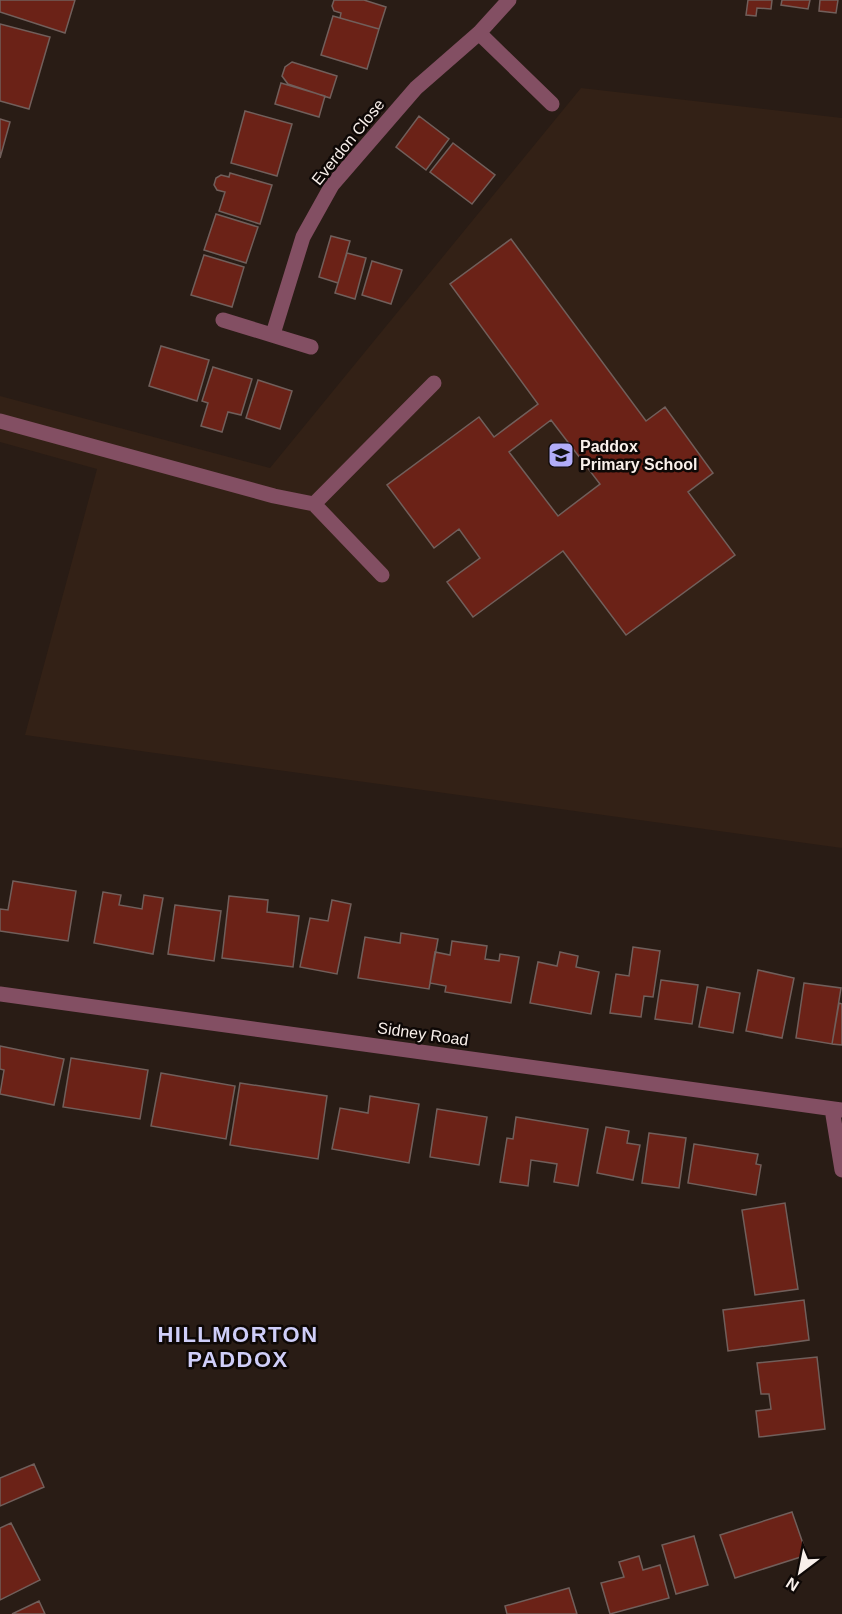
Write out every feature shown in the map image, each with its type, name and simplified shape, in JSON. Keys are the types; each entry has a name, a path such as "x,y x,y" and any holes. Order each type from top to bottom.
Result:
{"street":[{"name":"Everdon Close","path":"273,334 303,237 332,185 416,88 479,33 509,0"},
{"path":"479,33 552,104"},
{"path":"223,320 311,347"},
{"path":"314,504 434,383"},
{"path":"0,421 274,496 314,504 382,575"},
{"name":"Sidney Road","path":"0,994 837,1110"},
{"path":"837,1110 842,1170"}],"shaded area":[{"name":"Paddox Primary School","path":"581,88 842,118 842,848 25,735 97,469 0,442 0,396 270,468"}],"building":[{"path":"0,0 75,0 65,33 0,12"},
{"path":"334,0 364,0 386,7 379,29 340,18 341,13 334,11 332,6"},
{"path":"748,0 772,0 771,9 757,8 756,16 746,15"},
{"path":"782,0 810,0 808,9 781,5"},
{"path":"820,0 838,0 836,13 819,11"},
{"path":"333,16 379,29 367,69 321,55"},
{"path":"0,24 50,37 29,109 0,101"},
{"path":"292,62 337,76 330,98 288,84 282,76 285,67"},
{"path":"281,83 325,96 319,117 275,104"},
{"path":"245,111 292,124 277,176 231,163"},
{"path":"419,116 449,139 426,170 396,147"},
{"path":"0,119 10,122 0,158"},
{"path":"453,143 495,175 472,204 430,172"},
{"path":"230,173 272,185 260,224 219,211 225,192 217,190 214,185 216,178 221,175 229,177"},
{"path":"216,214 258,227 246,263 204,250"},
{"path":"331,236 350,241 338,283 319,277"},
{"path":"511,239 646,421 665,407 713,473 688,492 735,555 626,635 563,551 473,617 447,582 480,558 459,529 434,548 387,485 479,417 494,437 538,404 450,284","holes":["551,420 600,484 558,516 509,452"]},
{"path":"347,253 366,258 355,299 335,293"},
{"path":"204,255 244,267 232,307 191,295"},
{"path":"372,261 402,270 391,304 362,295"},
{"path":"161,346 209,360 197,401 149,386"},
{"path":"213,367 252,379 241,415 228,412 222,432 201,426 208,403 202,401"},
{"path":"258,380 292,391 280,429 246,418"},
{"path":"13,881 76,891 68,941 0,931 0,909 8,910"},
{"path":"103,892 121,895 119,905 142,909 144,895 163,898 153,954 94,943"},
{"path":"229,896 268,900 267,912 299,916 293,967 222,958"},
{"path":"332,900 351,904 337,974 300,967 310,918 328,921"},
{"path":"175,905 221,911 214,961 168,954"},
{"path":"401,933 438,939 429,989 358,978 365,937 400,943"},
{"path":"452,941 487,946 485,959 499,961 500,954 519,957 511,1003 445,992 446,986 430,983 435,952 450,955"},
{"path":"633,947 660,951 653,997 644,996 641,1017 610,1013 616,974 629,976"},
{"path":"560,952 578,956 576,967 599,972 591,1014 530,1003 538,962 557,966"},
{"path":"758,970 794,978 782,1038 746,1031"},
{"path":"661,980 698,985 692,1024 655,1019"},
{"path":"804,983 841,988 832,1044 796,1038"},
{"path":"707,987 740,993 733,1033 699,1027"},
{"path":"839,1003 842,1004 842,1045 832,1044"},
{"path":"0,1046 64,1059 54,1105 0,1094 4,1070 0,1069"},
{"path":"71,1058 148,1070 140,1119 63,1107"},
{"path":"161,1073 235,1086 226,1139 151,1126"},
{"path":"240,1083 327,1096 318,1159 230,1145"},
{"path":"370,1096 419,1104 409,1163 332,1149 340,1108 368,1113"},
{"path":"437,1109 487,1117 479,1165 430,1157"},
{"path":"516,1117 588,1129 578,1186 554,1182 557,1164 531,1160 528,1186 500,1182 507,1138 513,1139"},
{"path":"606,1127 629,1131 627,1143 640,1145 633,1180 597,1173"},
{"path":"649,1133 686,1138 679,1188 642,1183"},
{"path":"694,1144 758,1154 756,1164 761,1165 756,1195 688,1183"},
{"path":"785,1203 798,1289 755,1295 742,1210"},
{"path":"804,1300 809,1340 728,1351 723,1310"},
{"path":"817,1357 825,1429 759,1437 756,1411 771,1409 769,1394 761,1394 757,1363"},
{"path":"34,1464 44,1487 0,1506 0,1478"},
{"path":"792,1512 807,1555 735,1578 720,1535"},
{"path":"11,1523 40,1580 0,1600 0,1528"},
{"path":"694,1536 708,1585 676,1594 662,1545"},
{"path":"639,1556 643,1570 660,1565 669,1598 610,1614 601,1583 624,1577 619,1562"},
{"path":"569,1588 577,1614 507,1614 505,1606"},
{"path":"39,1601 45,1614 12,1614"}],"place":[{"name":"Paddox Primary School","path":"561,455"}],"district":[{"name":"HILLMORTON PADDOX","path":"238,1346"}]}
